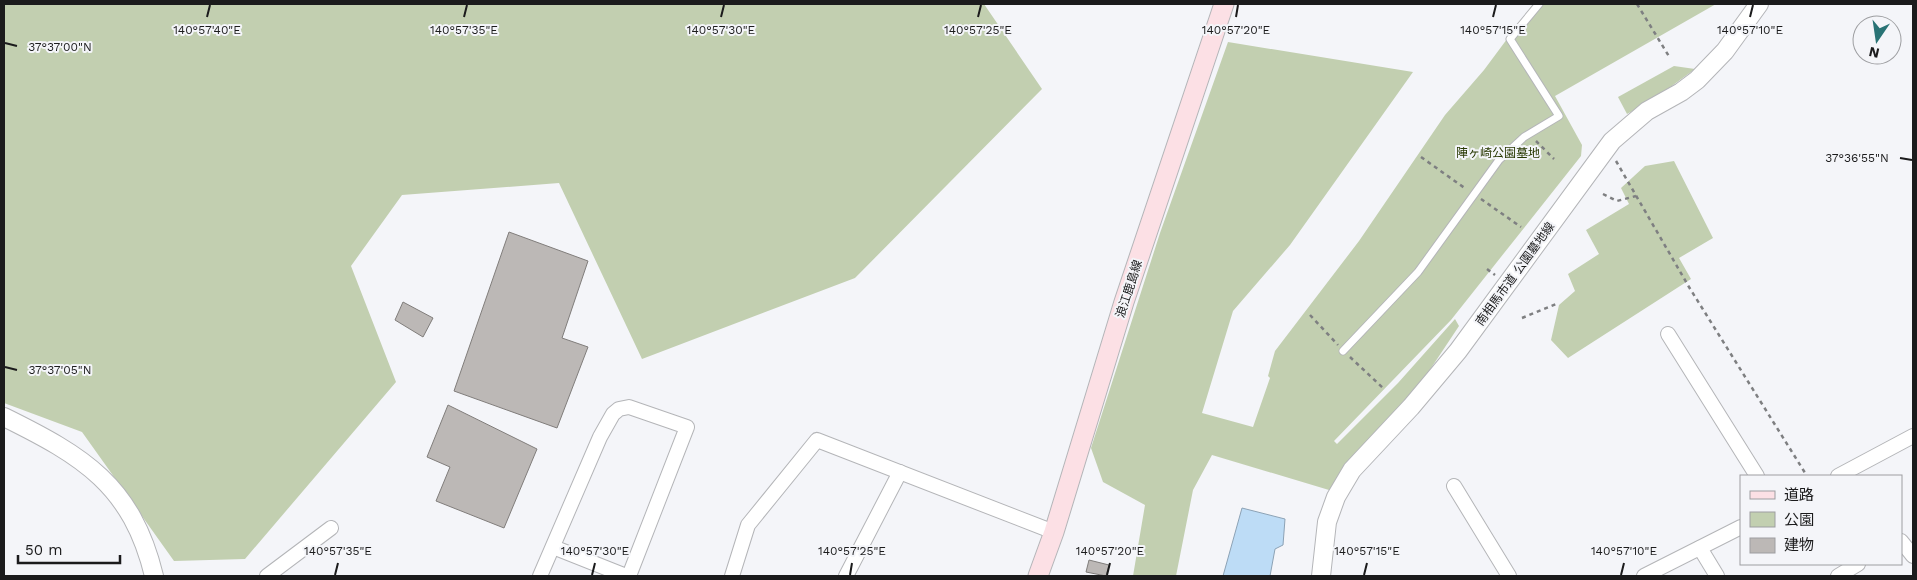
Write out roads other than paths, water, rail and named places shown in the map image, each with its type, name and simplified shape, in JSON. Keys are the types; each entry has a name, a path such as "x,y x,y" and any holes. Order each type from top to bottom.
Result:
{"main road":[{"name":"浪江鹿島線","path":"1038,576 1054,532 1124,302 1224,4"}],"street":[{"name":"南相馬市道 公園墓地線","path":"1321,576 1327,522 1336,497 1352,470 1412,407 1458,351 1607,147 1638,118 1681,92 1702,75 1725,52 1759,4"},
{"path":"1668,334 1756,475"},
{"path":"540,576 590,459 613,414 619,408 629,407 687,428 627,576 553,547"},
{"path":"4,417 68,450 93,468 112,487 134,521 154,576"},
{"path":"1840,475 1913,436"},
{"path":"732,576 748,525 817,440 1054,532"},
{"path":"846,576 900,472"},
{"path":"1454,486 1509,576"},
{"path":"267,576 331,528"},
{"path":"1644,576 1740,528"},
{"path":"1902,542 1913,556"},
{"path":"1700,548 1717,576"},
{"path":"1838,576 1856,565"}],"lane":[{"path":"1343,351 1401,292 1499,160 1529,134 1559,116 1510,39 1539,4"}],"water":[{"path":"1242,508 1285,519 1283,545 1275,549 1270,576 1223,576"}],"park label":[{"name":"陣ヶ崎公園墓地","path":"1498,153"}]}
